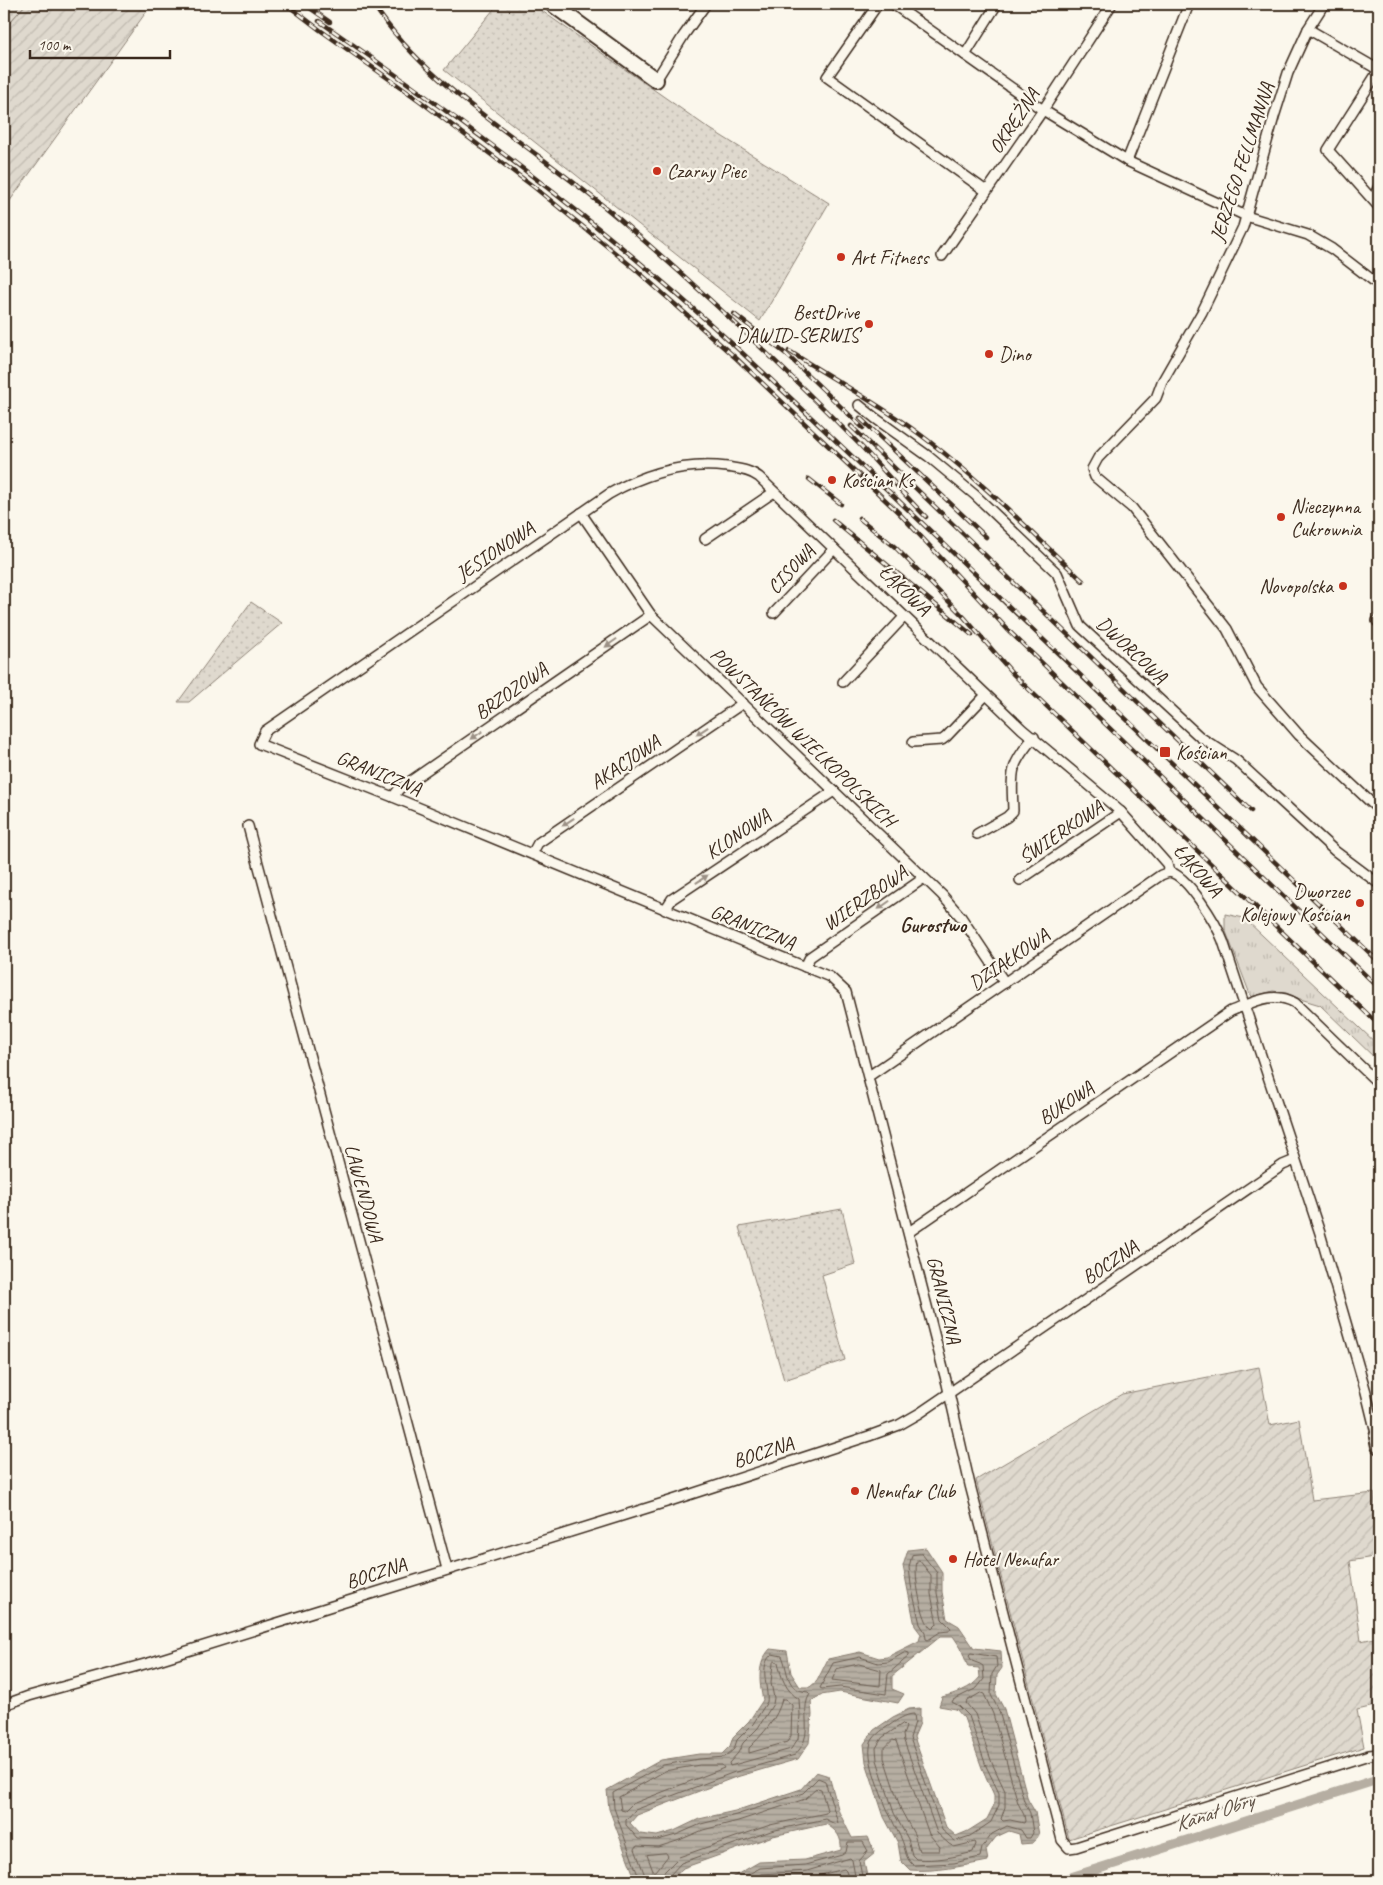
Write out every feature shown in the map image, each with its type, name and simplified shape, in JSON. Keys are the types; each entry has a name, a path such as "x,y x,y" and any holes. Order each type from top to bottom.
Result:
{"street":[{"path":"552,4 656,80 706,4"},
{"path":"878,4 827,77 986,191"},
{"path":"893,4 1043,110 1127,161 1246,216 1308,235 1332,249 1379,285"},
{"path":"965,55 997,4"},
{"name":"OKRĘŻNA","path":"942,256 1043,110 1112,4"},
{"path":"1127,161 1189,4"},
{"name":"JERZEGO FELLMANNA","path":"1324,4 1308,29 1288,73 1243,228 1202,312 1162,382 1156,398 1098,458 1092,469 1095,477 1132,508 1227,629 1257,687 1299,735 1379,810"},
{"path":"1308,29 1379,70 1328,150 1379,207"},
{"path":"1379,186 1375,195 1379,200"},
{"name":"DWORCOWA","path":"859,405 928,456 975,495 1057,572 1080,626 1200,737 1236,760 1335,851 1379,884"},
{"name":"JESIONOWA","path":"259,744 265,731 609,494 641,478 673,469 694,466 724,467 750,472 759,477 774,492"},
{"path":"705,539 774,492"},
{"name":"ŁĄKOWA","path":"774,492 1022,729 1034,737 1121,812 1167,864 1169,872 1177,875 1199,900 1217,926 1330,1265 1376,1416 1379,1455"},
{"name":"POWSTAŃCÓW WIELKOPOLSKICH","path":"581,513 651,615 942,895 961,917 1005,983"},
{"name":"CISOWA","path":"774,613 834,549"},
{"name":"BRZOZOWA","path":"393,797 399,789 651,615"},
{"path":"844,682 904,617"},
{"path":"1379,619 1377,621 1379,623"},
{"path":"914,742 942,740 986,695"},
{"name":"AKACJOWA","path":"532,854 538,843 743,703"},
{"path":"977,834 1007,817 1013,811 1012,774 1014,765 1021,752 1034,737"},
{"name":"GRANICZNA","path":"259,744 393,797 830,977 846,992 950,1393 970,1485 1062,1840 1065,1845 1070,1848 1076,1847 1369,1755 1379,1754"},
{"name":"KLONOWA","path":"665,910 672,899 834,791"},
{"name":"ŚWIERKOWA","path":"1020,880 1121,812"},
{"name":"LAWENDOWA","path":"248,826 447,1569"},
{"name":"DZIAŁKOWA","path":"869,1076 1161,875 1169,872"},
{"name":"WIERZBOWA","path":"805,967 810,957 924,878"},
{"name":"BUKOWA","path":"909,1232 1231,1011 1274,996 1290,1000 1379,1084"},
{"name":"BOCZNA","path":"4,1705 28,1696 181,1653 673,1500 899,1425 950,1393 1283,1165 1295,1160"}],"green space":[{"path":"4,4 26,4 4,29"},
{"path":"26,4 152,4 4,209 4,29"},
{"path":"498,4 532,4 707,127 829,203 760,321 444,70"},
{"path":"251,602 282,623 189,702 178,702"},
{"path":"1225,914 1244,918 1379,1046 1379,1062 1320,1005 1286,993 1273,991 1251,997 1225,929"},
{"path":"842,1209 855,1264 822,1275 845,1360 784,1380 739,1227"},
{"path":"1259,1367 1270,1425 1299,1419 1312,1500 1374,1493 1379,1556 1350,1561 1361,1641 1379,1637 1379,1705 1357,1710 1364,1747 1069,1839 976,1480 1122,1394"}],"water":[{"path":"926,1548 942,1572 942,1592 947,1619 959,1626 974,1648 1001,1651 1002,1668 997,1675 996,1694 1004,1709 1028,1800 1035,1812 1039,1835 1033,1843 1021,1844 1019,1834 1009,1831 996,1837 986,1850 988,1861 949,1868 910,1870 901,1861 898,1843 884,1817 866,1762 864,1744 874,1730 893,1717 909,1709 920,1708 920,1723 914,1737 946,1827 956,1836 987,1819 994,1805 994,1795 964,1718 956,1709 939,1706 942,1697 972,1685 980,1677 979,1668 968,1667 961,1648 953,1636 941,1636 892,1676 892,1689 904,1694 898,1703 840,1692 821,1695 811,1701 812,1715 809,1743 798,1759 733,1778 637,1815 630,1823 640,1834 657,1836 674,1831 699,1819 735,1811 801,1789 816,1772 829,1776 839,1812 852,1838 868,1837 875,1853 864,1862 868,1881 726,1881 759,1862 805,1860 841,1850 841,1841 838,1835 826,1824 773,1836 683,1868 671,1881 636,1881 609,1809 607,1790 661,1760 699,1754 722,1754 730,1746 733,1737 749,1721 763,1700 760,1673 763,1660 770,1649 787,1651 791,1673 800,1687 810,1687 817,1681 828,1659 860,1652 879,1658 887,1657 919,1641 921,1634 915,1626 903,1566 908,1550"}],"waterway":[{"name":"Kanał Obry","path":"1060,1881 1379,1779"}],"railway":[{"path":"286,4 420,101 534,187 635,269 737,359 899,513 1009,631 1379,988"},
{"path":"304,4 330,22"},
{"path":"373,4 404,45 460,97 601,204 714,303 854,439 926,517"},
{"path":"319,21 401,78 521,167 600,229 675,292 782,390 979,577 1379,962"},
{"path":"734,314 786,354 863,428"},
{"path":"789,351 878,406 930,442 989,492 1083,581"},
{"path":"860,418 986,537"},
{"path":"851,426 1251,811"},
{"path":"809,479 841,504"},
{"path":"859,518 895,547 964,617 1014,675 1379,1025"},
{"path":"833,520 972,635"}],"place":[{"name":"Czarny Piec","path":"657,171"},
{"name":"Art Fitness","path":"841,257"},
{"name":"BestDrive DAWID-SERWIS","path":"869,324"},
{"name":"Dino","path":"989,354"},
{"name":"Kościan Ks","path":"832,480"},
{"name":"Nieczynna Cukrownia","path":"1281,517"},
{"name":"Novopolska","path":"1343,586"},
{"name":"Kościan","path":"1165,752"},
{"name":"Dworzec Kolejowy Kościan","path":"1360,903"},
{"name":"Nenufar Club","path":"855,1491"},
{"name":"Hotel Nenufar","path":"953,1559"}],"district":[{"name":"Gurostwo","path":"933,925"}]}
